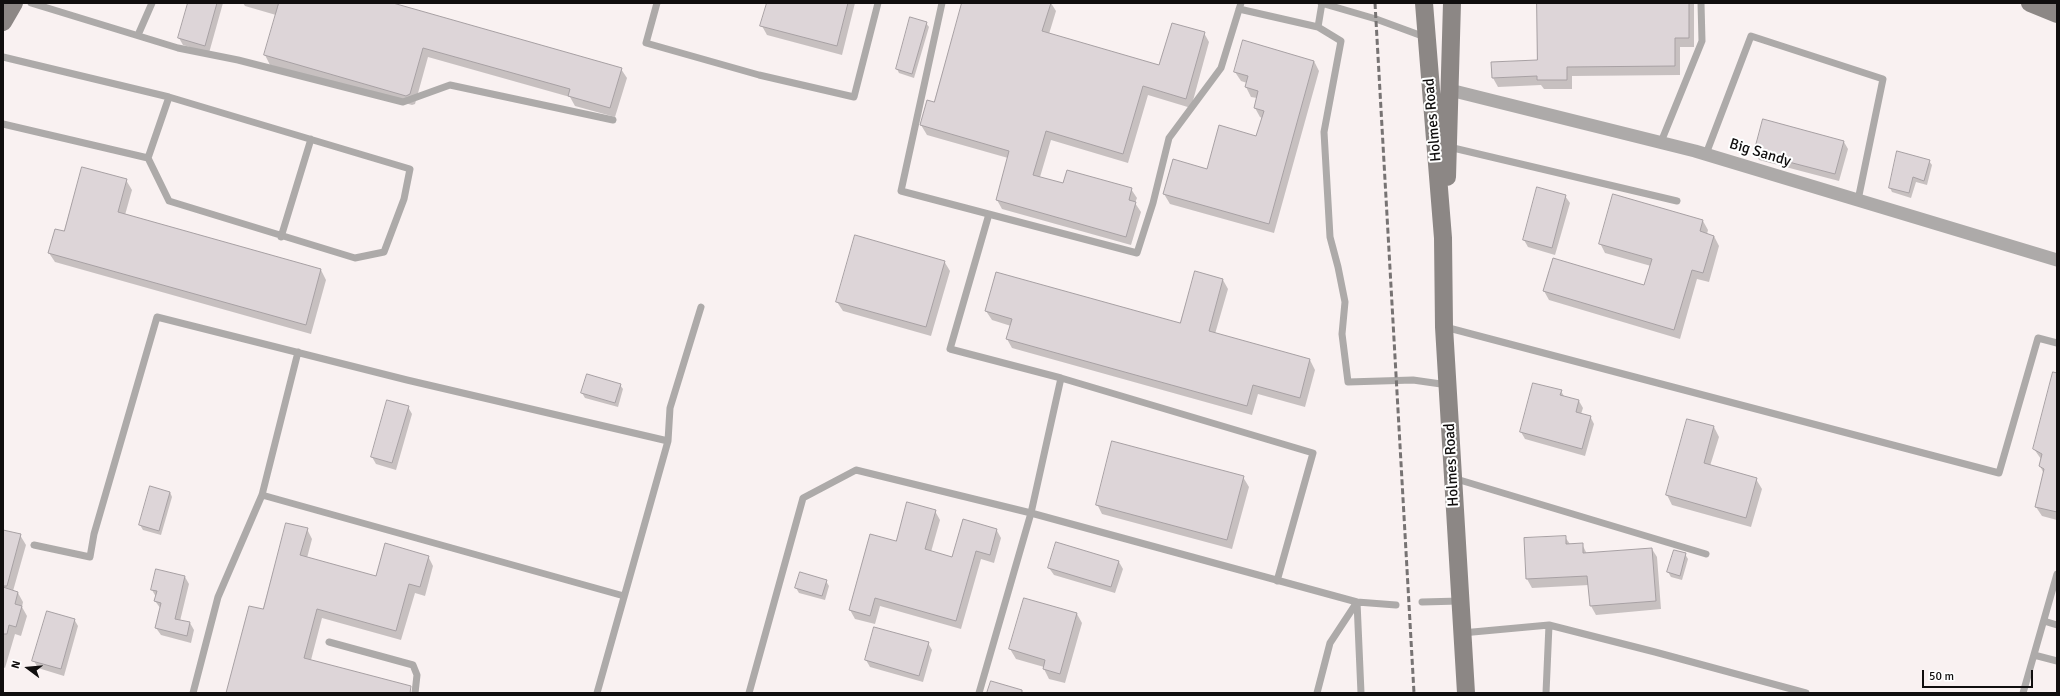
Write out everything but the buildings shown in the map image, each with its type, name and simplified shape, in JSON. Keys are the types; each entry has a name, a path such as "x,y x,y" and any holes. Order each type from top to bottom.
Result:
{"main road":[{"path":"3,22 14,3"},
{"name":"Holmes Road","path":"1424,3 1425,37 1443,238"},
{"name":"Holmes Road","path":"1452,3 1448,147 1443,238 1444,327 1466,693"},
{"path":"2030,3 2057,14"}],"street":[{"name":"Big Sandy","path":"1450,90 1706,154 2057,260"}],"lane":[{"path":"31,3 178,48 238,60 402,102 450,85 613,120"},
{"path":"138,35 152,3"},
{"path":"657,3 646,43 759,75 854,97 878,3"},
{"path":"942,3 901,191 1137,253 1153,204 1169,138 1221,68 1240,6 1318,27 1341,41 1324,132 1330,237 1338,266 1345,302 1342,334 1348,382 1413,380 1448,386"},
{"path":"1318,27 1321,3 1376,19 1425,37"},
{"path":"1661,142 1702,41 1701,3"},
{"path":"1706,154 1751,36 1883,79 1858,200"},
{"path":"3,57 169,97 410,169 404,200 384,252 355,258 281,237 168,201 148,158 169,97"},
{"path":"3,124 148,158"},
{"path":"281,237 311,139"},
{"path":"1448,147 1677,201"},
{"path":"989,214 950,349 1061,378 1313,453 1277,581"},
{"path":"597,693 668,441 670,408 701,307"},
{"path":"34,546 90,558 94,534 157,317 407,380 668,441"},
{"path":"1444,327 1999,473 2038,338 2057,342"},
{"path":"193,693 218,597 262,495 298,352"},
{"path":"979,693 1031,513 1061,378"},
{"path":"749,693 803,498 856,470 1031,513 1357,602 1396,605"},
{"path":"1453,477 1706,554"},
{"path":"262,495 624,596"},
{"path":"2024,693 2057,577"},
{"path":"1422,602 1460,601"},
{"path":"1317,693 1330,643 1357,602"},
{"path":"1357,602 1361,693"},
{"path":"2044,621 2057,625"},
{"path":"1462,633 1549,625 1806,693"},
{"path":"1546,693 1549,625"},
{"path":"329,642 413,665 417,675 415,693"},
{"path":"2034,655 2057,661"}],"railway":[{"path":"1375,3 1414,693"}]}
